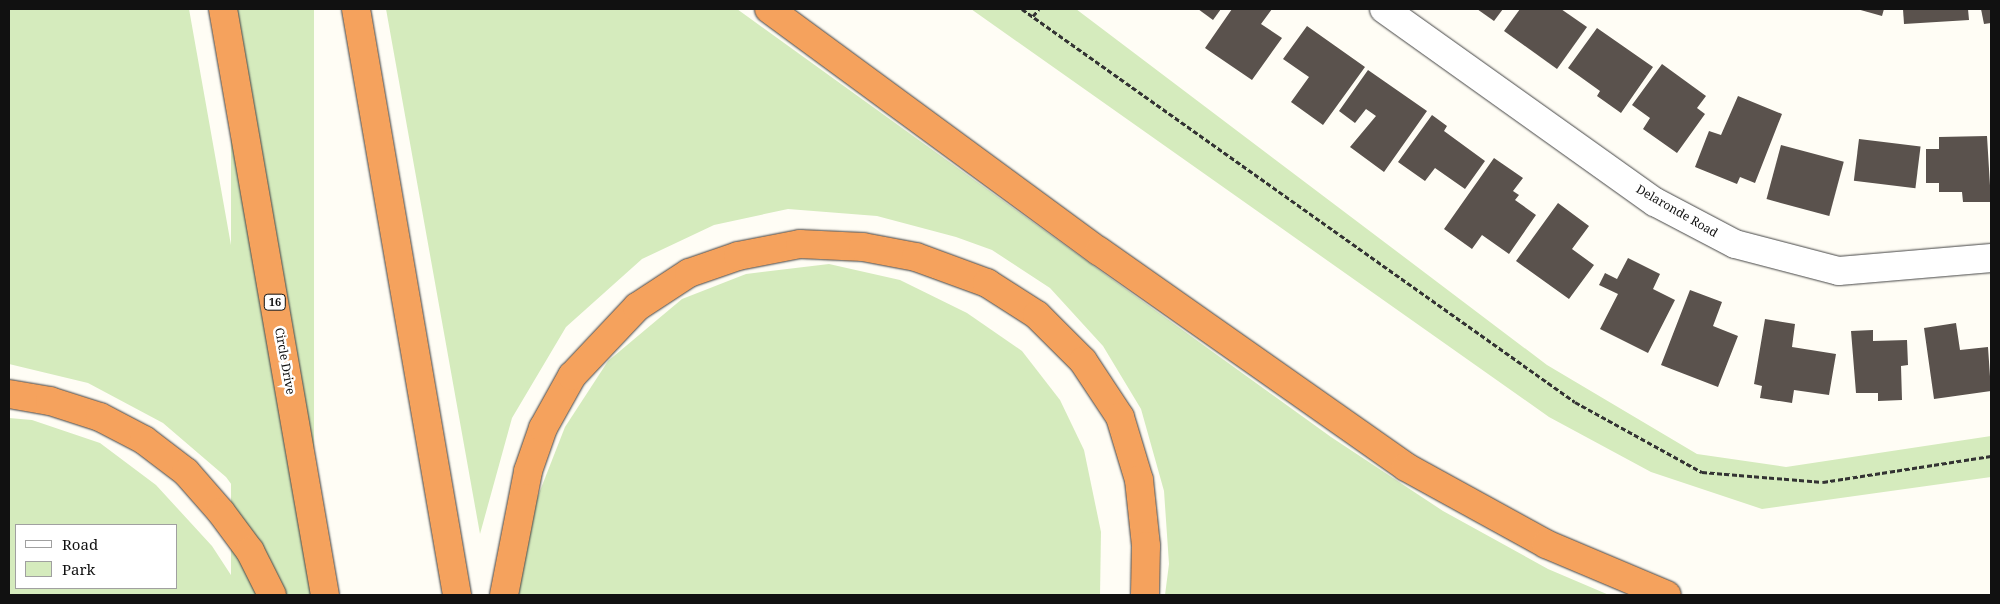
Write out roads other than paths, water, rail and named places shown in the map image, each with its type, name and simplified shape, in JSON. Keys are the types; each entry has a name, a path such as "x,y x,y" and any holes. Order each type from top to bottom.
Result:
{"highway":[{"name":"Circle Drive","path":"223,9 325,595"},
{"path":"356,9 457,595"},
{"path":"769,9 1099,251 1406,467 1546,544 1667,595"},
{"path":"504,595 528,471 543,428 572,376 637,307 689,273 738,256 800,244 863,247 916,257 987,283 1037,315 1084,361 1120,417 1139,480 1146,546 1145,595"},
{"path":"9,394 92,415 144,440 186,472 221,512 250,552 272,595"}],"street":[{"name":"Delaronde Road","path":"1384,9 1655,202 1735,244 1839,271 1991,258"}]}
